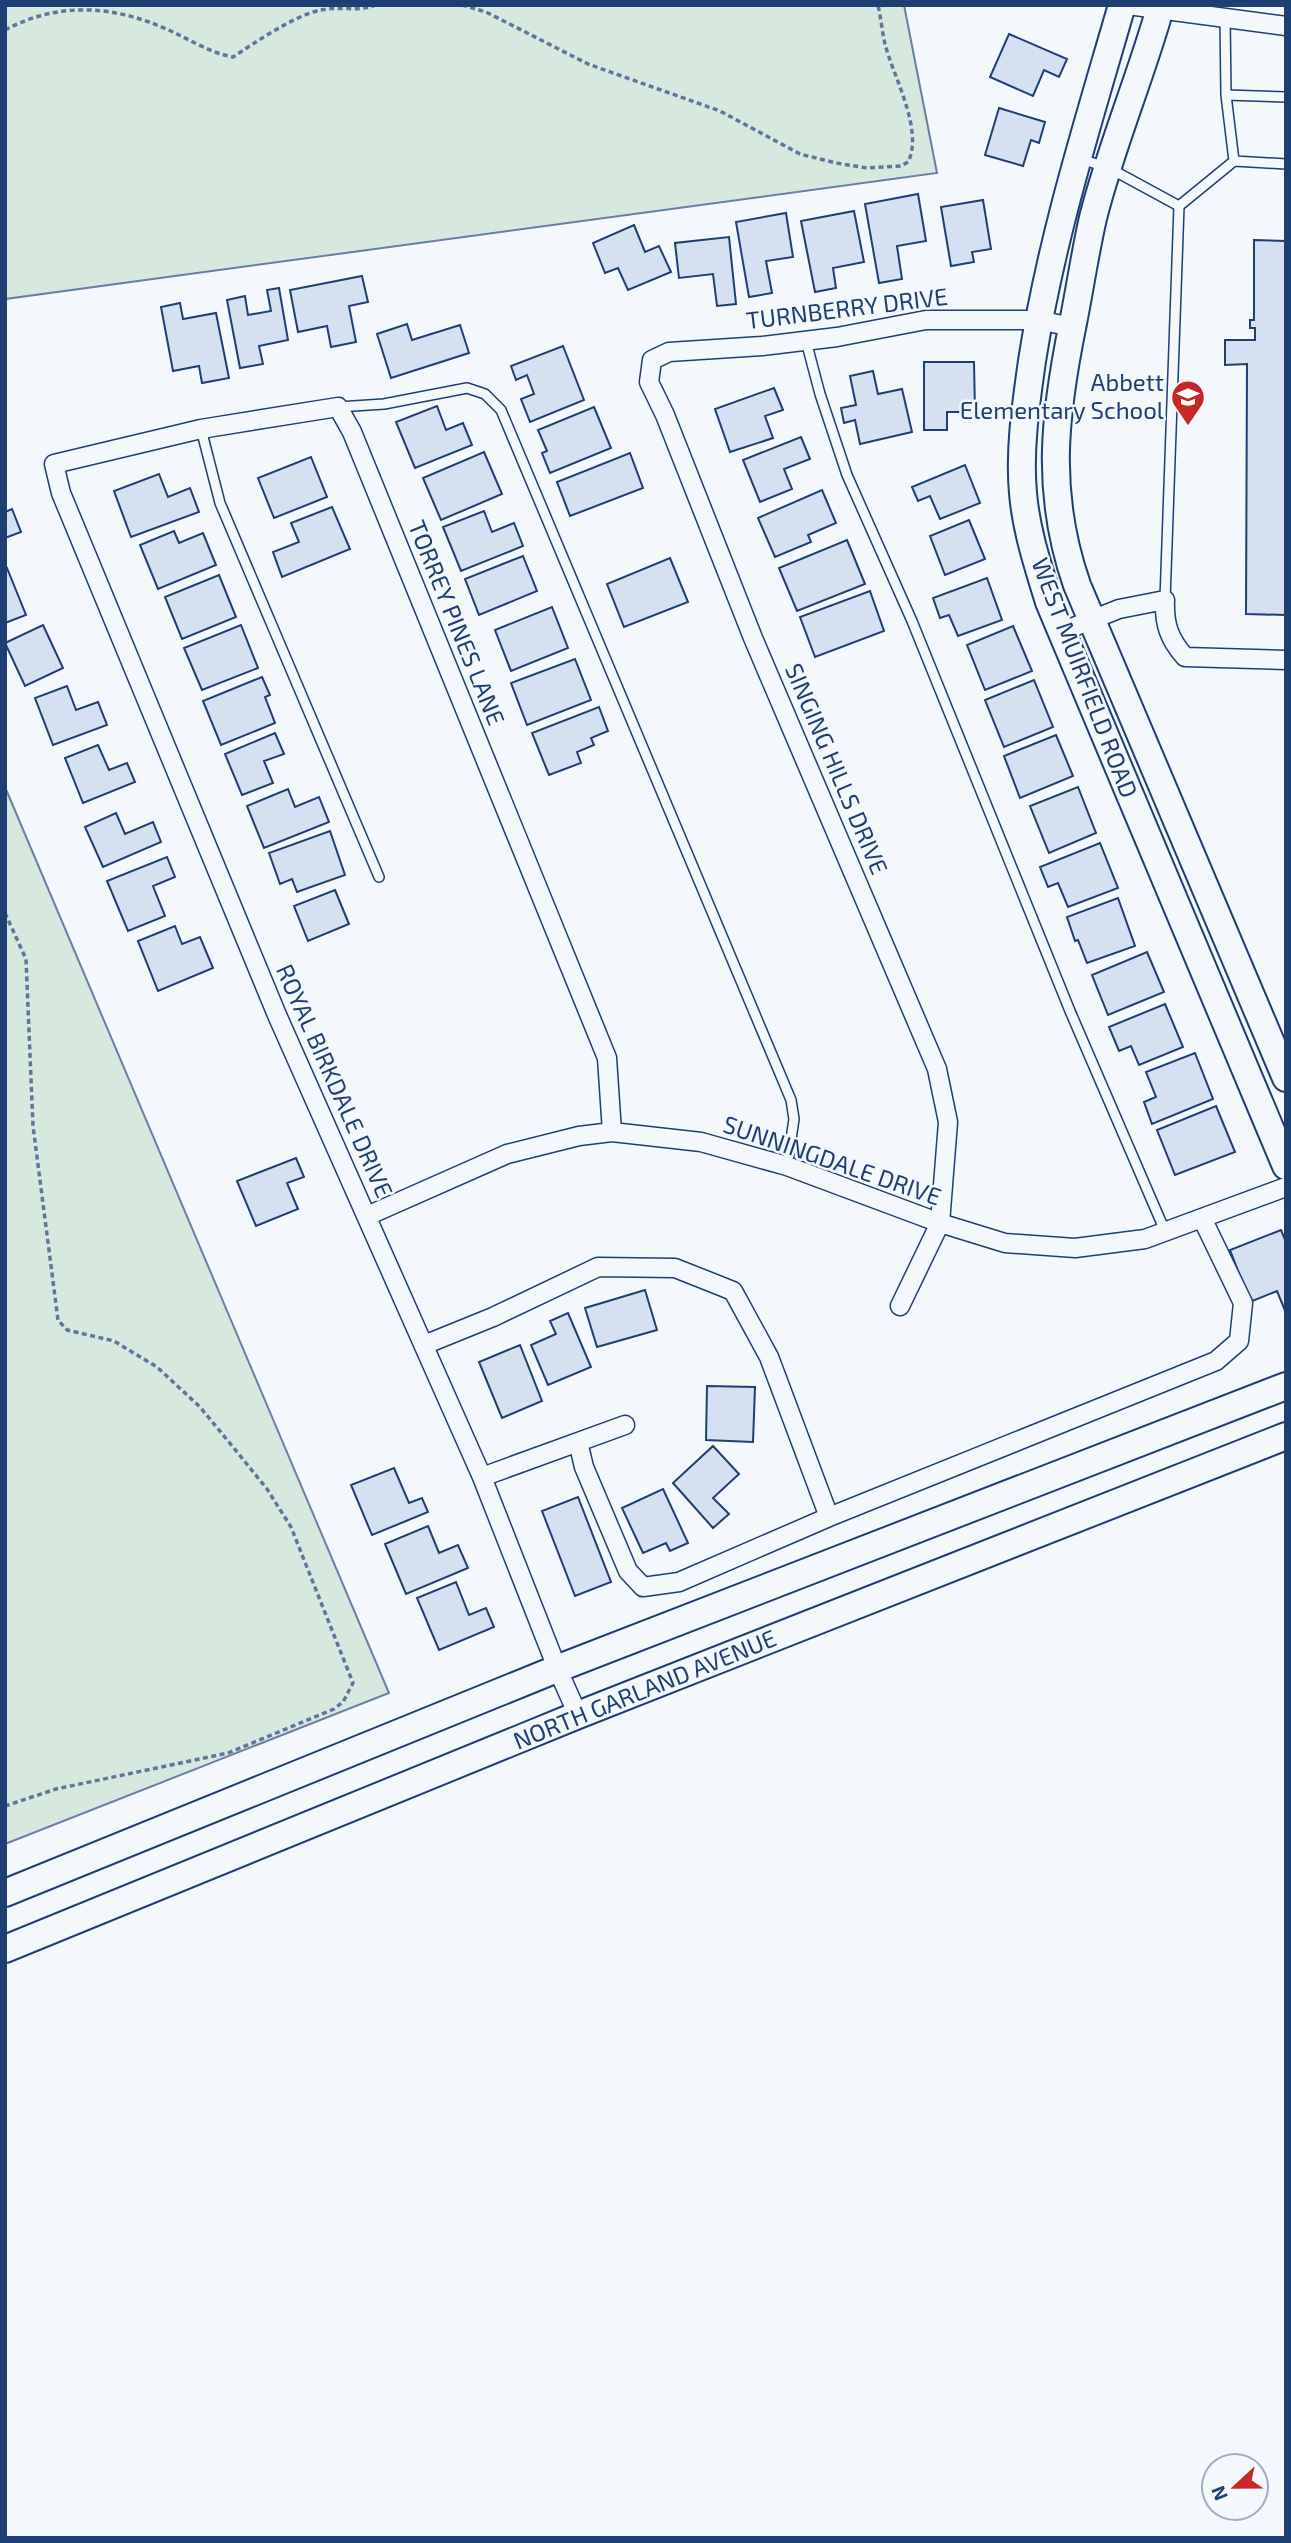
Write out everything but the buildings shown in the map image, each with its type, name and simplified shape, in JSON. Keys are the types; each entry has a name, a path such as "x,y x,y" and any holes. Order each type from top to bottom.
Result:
{"main road":[{"name":"WEST MUIRFIELD ROAD","path":"1122,5 1058,224 1038,320 1022,449 1023,494 1032,545 1061,632 1286,1166"},
{"name":"WEST MUIRFIELD ROAD","path":"1160,7 1094,217 1058,404 1055,454 1058,509 1065,552 1077,585 1159,784 1286,1078"},
{"name":"NORTH GARLAND AVENUE","path":"5,1893 557,1668 1286,1386"},
{"name":"NORTH GARLAND AVENUE","path":"5,1949 578,1716 1286,1436"}],"street":[{"path":"1128,5 1160,7 1286,26"},
{"name":"TURNBERRY DRIVE","path":"669,352 806,341 926,320 1038,320 1072,327"},
{"name":"SINGING HILLS DRIVE","path":"669,352 652,360 649,382 665,415 753,638 937,1069 948,1122 940,1223"},
{"path":"201,429 338,407"},
{"name":"TORREY PINES LANE","path":"338,407 352,432 607,1058 612,1132"},
{"name":"ROYAL BIRKDALE DRIVE","path":"201,429 54,464 61,493 277,1015 482,1477 578,1716"},
{"path":"1061,632 1119,609 1165,600 1164,620 1171,641 1185,657 1286,660"},
{"name":"SUNNINGDALE DRIVE","path":"367,1216 507,1154 579,1136 612,1132 701,1142 787,1166 940,1223 1005,1243 1075,1248 1144,1239 1286,1187"},
{"path":"578,1442 584,1466 628,1571 643,1587 679,1581 829,1517 1216,1361 1239,1341 1242,1303 1202,1218"},
{"path":"900,1306 940,1223"},
{"path":"424,1345 493,1317 598,1267 675,1268 733,1291 769,1357 829,1517"},
{"path":"482,1477 625,1425"}],"lane":[{"path":"1225,18 1226,95 1234,161"},
{"path":"1226,95 1286,97"},
{"path":"1077,158 1109,168 1179,206"},
{"path":"1165,600 1179,206 1234,161 1286,164"},
{"path":"806,341 820,394 847,475 912,621 1070,1011 1165,1231"},
{"path":"338,407 384,404 467,388 485,394 501,410 791,1100 794,1119 787,1166"},
{"path":"201,429 220,503 379,877"}],"path":[{"path":"5,30 46,15 75,10 110,10 145,19 218,54 233,57 281,27 321,10 376,5"},
{"path":"462,5 486,12 588,64 720,111 800,153 835,163 867,168 901,166 908,162 912,146 904,93 885,43 878,5"},
{"path":"5,913 26,959 33,1126 58,1320 68,1330 114,1341 158,1367 200,1407 242,1457 267,1489 291,1527 353,1683 343,1702 334,1709 228,1753 57,1789 5,1806"}],"shaded area":[{"path":"5,5 904,5 937,173 5,299"},
{"path":"5,787 389,1693 5,1844"}],"place":[{"name":"Abbett Elementary School","path":"1188,427"}]}
